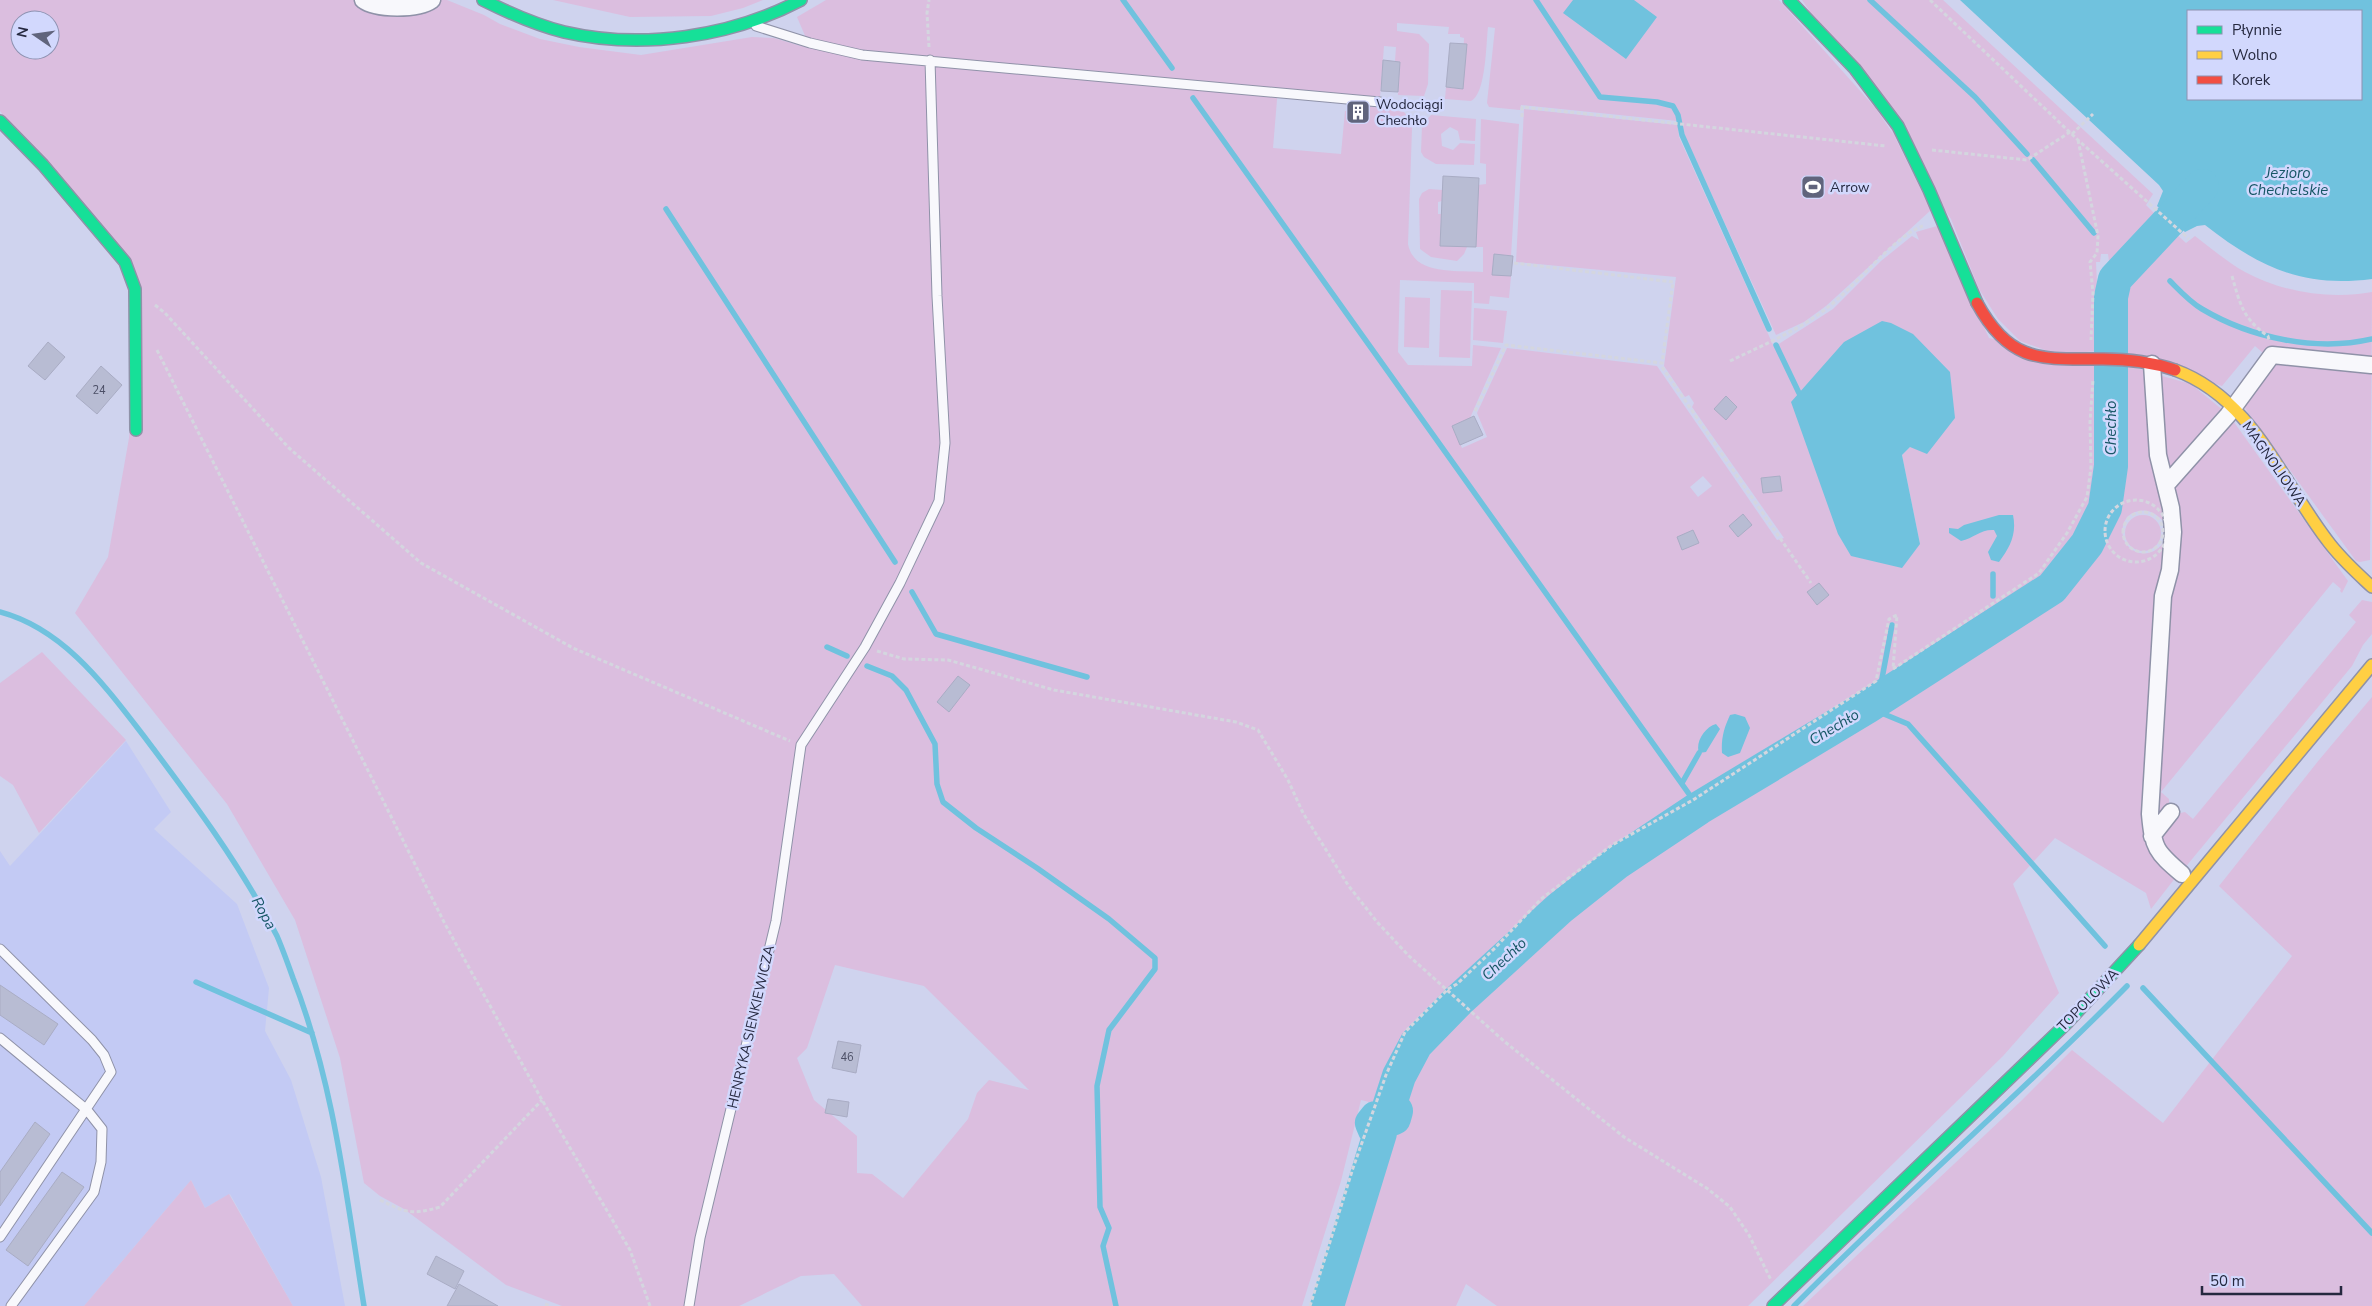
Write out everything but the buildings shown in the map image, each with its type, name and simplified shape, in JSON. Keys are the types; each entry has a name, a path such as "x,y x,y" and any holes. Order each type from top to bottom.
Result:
{"street":[{"path":"362,0 368,4 395,8 425,5 432,0"},
{"path":"484,0 504,11 545,27 582,36 640,41 665,40 748,23 784,10 801,0"},
{"name":"MAGNOLIOWA","path":"1789,0 1871,89 1891,114 1910,148 1942,220 1969,289 1987,321 2000,336 2011,347 2033,356 2056,361 2097,358 2122,359 2152,364 2190,377 2208,386 2233,407 2280,468 2322,533 2362,580 2372,588"},
{"path":"0,121 43,165 125,262 135,289 136,430"},
{"path":"2166,485 2233,407 2272,355 2371,365"},
{"path":"2152,364 2158,455 2171,508 2173,547 2170,570 2163,596 2150,806 2152,836 2156,850 2182,874"},
{"name":"TOPOLOWA","path":"1777,1302 2067,1023 2131,955 2372,665"},
{"path":"2152,836 2171,812"}],"lane":[{"path":"748,23 810,43 862,55 1380,102"},
{"path":"800,745 864,647 900,583 940,501 945,443 937,296 930,60"},
{"name":"HENRYKA SIENKIEWICZA","path":"688,1306 700,1238 776,921 800,745"},
{"path":"0,949 92,1040 104,1055 112,1072 0,1237"},
{"path":"0,1038 87,1110 102,1128 101,1162 94,1192 11,1306"}],"path":[{"path":"930,0 927,13 930,60"},
{"path":"1930,0 2078,140 2188,239"},
{"path":"1522,117 1522,107 2027,160 2071,133 2093,114"},
{"path":"1310,1306 1353,1168 1386,1075 1405,1032 1448,989 1457,984 1488,954 1541,899 1612,845 1693,800 1876,681 1889,620 1897,615 1893,669 2039,573 2067,533 2087,497 2091,467 2090,422 2097,358 2092,346 2093,293 2090,262 2097,253 2098,236 2078,140"},
{"path":"1730,361 1804,324 1829,307 1880,258 1915,228"},
{"path":"1514,263 1673,282 1662,367 1811,583"},
{"path":"2232,276 2246,318 2253,326 2268,336 2272,355"},
{"path":"135,289 165,313 289,448 421,563 573,648 800,745"},
{"path":"1475,412 1506,345 1662,364"},
{"path":"156,346 445,924 542,1100 630,1250 650,1306"},
{"path":"2166,520 2154,507 2145,503 2132,502 2122,504 2112,511 2104,528 2110,548 2125,560 2146,560 2156,555 2166,545"},
{"path":"2149,513 2161,522 2162,537 2154,549 2141,552 2129,546 2125,541 2124,528 2131,516 2149,513"},
{"path":"864,647 904,659 948,660 1054,690 1236,722 1258,730 1288,780 1303,812 1348,885 1377,922 1409,956 1505,1042 1624,1137 1708,1190 1730,1207 1748,1235 1777,1302"},
{"path":"380,1200 404,1213 440,1207 542,1100"},
{"path":"545,1304 550,1306"}],"shaded area":[{"path":"0,0 447,0 484,15 500,24 540,39 579,47 641,55 752,37 774,38 801,46 806,38 797,17 826,0 1779,0 1887,121 1931,210 1826,306 1804,322 1776,335 1678,121 1521,105 1520,110 1489,107 1487,103 1495,28 1488,27 1486,56 1480,89 1476,97 1471,101 1445,99 1446,87 1462,89 1464,38 1460,37 1460,34 1448,34 1449,27 1397,23 1397,31 1419,34 1429,44 1428,84 1424,96 1398,95 1400,62 1395,61 1396,47 1384,46 1380,97 1278,88 1273,148 1341,154 1345,111 1348,111 1348,117 1365,118 1367,106 1404,112 1411,121 1412,129 1408,244 1412,254 1419,262 1438,269 1483,272 1483,247 1476,247 1478,185 1486,184 1486,164 1480,163 1481,119 1519,124 1511,256 1494,254 1492,274 1511,276 1509,298 1490,296 1489,304 1474,303 1474,283 1400,280 1398,352 1408,365 1472,366 1473,345 1501,348 1470,418 1452,426 1462,448 1487,437 1477,413 1507,348 1657,366 1777,540 1784,538 1692,407 1694,403 1689,395 1685,397 1664,366 1676,277 1516,262 1524,109 1678,125 1679,137 1774,347 1833,309 1881,261 1912,236 1919,240 1916,232 1937,226 1989,338 2097,365 2096,423 2104,424 2106,475 2097,513 2082,542 2063,568 2041,590 1602,866 1563,895 1518,936 1413,1039 1398,1063 1382,1105 1361,1100 1341,1181 1302,1306 862,1306 834,1274 801,1276 739,1306 562,1306 506,1285 404,1209 380,1196 364,1183 340,1058 295,920 227,804 75,613 108,557 129,438 142,289 0,111","holes":["1844,342 1910,447 1902,455 1920,544","1703,476 1712,486 1698,497 1690,487","1780,476 1782,491 1763,493 1761,478","1743,514 1752,525 1738,537 1729,526","835,965 924,986 1029,1090 989,1080 977,1093 968,1119 903,1198 872,1174 857,1173 857,1136 814,1100 797,1058 807,1048"]},
{"path":"553,0 763,0 743,8 711,16 630,17"},
{"path":"1802,0 1943,0 2153,194 2146,205 2160,219 2153,229 2130,239 2115,261 2109,261 2108,254 2101,254 2100,262 2096,262 2100,351 2056,354 2020,341 1998,319 1979,289 1951,219"},
{"path":"1431,115 1476,119 1475,141 1460,140 1458,131 1450,127 1441,134 1442,146 1453,150 1460,143 1475,144 1474,165 1436,164 1424,157 1421,152 1422,125"},
{"path":"1429,189 1443,190 1442,201 1438,202 1438,214 1441,214 1440,245 1467,247 1464,254 1457,261 1431,257 1420,249 1419,199 1422,193"},
{"path":"2172,230 2186,243 2195,236 2238,268 2275,285 2323,294 2340,295 2372,292 2370,560 2356,561 2244,407 2266,352 2263,353 2255,346 2222,386 2119,352 2123,299 2139,274 2154,261"},
{"path":"1441,290 1472,291 1470,358 1439,357"},
{"path":"1405,297 1430,298 1429,348 1404,347"},
{"path":"1474,308 1507,311 1503,343 1473,340"},
{"path":"2125,365 2146,371 2168,518 2162,520 2154,513 2136,512 2127,517 2123,527 2123,536 2126,543 2139,553 2155,550 2163,543 2168,545 2145,821 2176,877 2151,909 2146,893 2055,838 2013,884 2059,993 2003,1056 1748,1306 1497,1306 1466,1284 1456,1306 1335,1306 1403,1077 1421,1046 1451,1015 1586,896 1698,821 2045,600 2084,557 2103,526 2110,509 2118,469 2117,426 2123,426 2128,420"},
{"path":"2162,376 2191,384 2224,411 2167,472 2158,383"},
{"path":"2231,418 2348,581 2342,593 2341,589 2333,582 2161,792 2169,799 2169,804 2156,824 2173,488"},
{"path":"2143,515 2150,516 2156,520 2160,526 2160,540 2156,546 2150,550 2143,551 2136,550 2130,546 2126,540 2125,533 2126,526 2130,520 2136,516"},
{"path":"2362,600 2372,602 2372,634 2363,645 2352,666 2183,870 2158,838 2180,813 2185,812 2193,819 2356,622 2349,615"},
{"path":"42,652 126,740 39,833 13,785 0,776 0,683"},
{"path":"2372,697 2372,1306 1803,1306 2020,1102 2072,1050 2163,1123 2292,956 2219,886 2319,760"},
{"path":"126,741 171,812 154,829 237,904 269,988 265,1031 291,1080 321,1177 345,1306 293,1306 230,1194 205,1208 191,1180 84,1306 0,1306 0,851 10,866"},
{"path":"191,1180 205,1208 229,1194 293,1306 84,1306"}],"water":[{"path":"1573,0 1634,0 1657,17 1626,59 1563,13"},
{"name":"Jezioro Chechelskie","path":"1960,0 2372,0 2372,279 2347,281 2303,277 2263,263 2225,240 2205,225 2197,226 2185,232 2157,206 2163,191 2159,185"},
{"path":"1882,321 1891,323 1913,334 1950,372 1955,418 1927,454 1910,447 1902,455 1920,544 1902,568 1851,556 1838,534 1791,402 1844,342"},
{"path":"1999,515 2013,515 2014,528 2009,546 1999,562 1991,560 1988,552 1997,536 1994,530 1985,531 1961,541 1949,533 1949,528 1958,529 1964,525"},
{"path":"1735,714 1745,717 1750,728 1740,753 1728,757 1722,753 1723,738 1730,715"},
{"path":"1716,724 1720,729 1706,752 1699,753 1698,744 1702,736 1708,728"}],"waterway":[{"path":"1123,0 1172,68"},
{"path":"1536,0 1600,97 1657,102 1673,106 1678,115 1682,135 1769,329"},
{"path":"1870,0 1975,97 2027,154"},
{"path":"1193,98 1699,808"},
{"path":"2033,160 2094,233"},
{"name":"Chechło","path":"1327,1306 1380,1133 1375,1130 1372,1123 1376,1118 1388,1120 1394,1118 1396,1111 1389,1107 1399,1076 1416,1044 1458,1001 1560,908 1618,862 1699,808 1867,707 2052,588 2087,544 2105,508 2111,466 2111,297 2115,279 2202,186"},
{"path":"666,209 895,562"},
{"path":"2170,281 2189,300 2202,309 2241,328 2263,335 2284,340 2329,344 2351,343 2372,339"},
{"path":"1776,345 1799,393"},
{"path":"1993,574 1993,596"},
{"path":"912,592 936,634 1087,677"},
{"path":"1994,610 1995,625"},
{"name":"Ropa","path":"0,612 23,620 44,632 63,645 98,679 179,784 231,858 263,909 277,936 287,962 319,1058 337,1140 364,1306"},
{"path":"1878,700 1892,625"},
{"path":"827,647 847,656"},
{"path":"867,666 892,676 906,690 935,744 937,784 943,802 976,828 1109,919 1155,958 1155,969 1109,1030 1097,1086 1100,1207 1109,1228 1103,1246 1116,1306"},
{"path":"1867,707 1908,724 2105,946"},
{"path":"1682,783 1699,753"},
{"path":"196,982 312,1033"},
{"path":"1794,1306 1876,1225 2045,1067 2127,986"},
{"path":"2143,988 2372,1233"}],"traffic: fast":[{"path":"483,0 523,18 564,32 624,40 686,37 716,31 774,13 801,0"},
{"path":"1789,0 1855,69 1898,126 1929,190 1977,303"},
{"path":"0,121 43,165 125,262 135,289 136,430"},
{"path":"1773,1306 2067,1023 2139,945"}],"traffic: slow":[{"path":"2175,370 2202,383 2225,400 2245,420 2263,443 2310,517 2332,547 2372,587"},
{"path":"2139,945 2372,665"}],"traffic: jam":[{"path":"1977,303 1989,323 2002,337 2015,348 2030,354 2062,359 2131,360 2175,370"}],"place":[{"name":"Wodociągi Chechło","path":"1358,112"},
{"name":"Arrow","path":"1813,187"}]}
